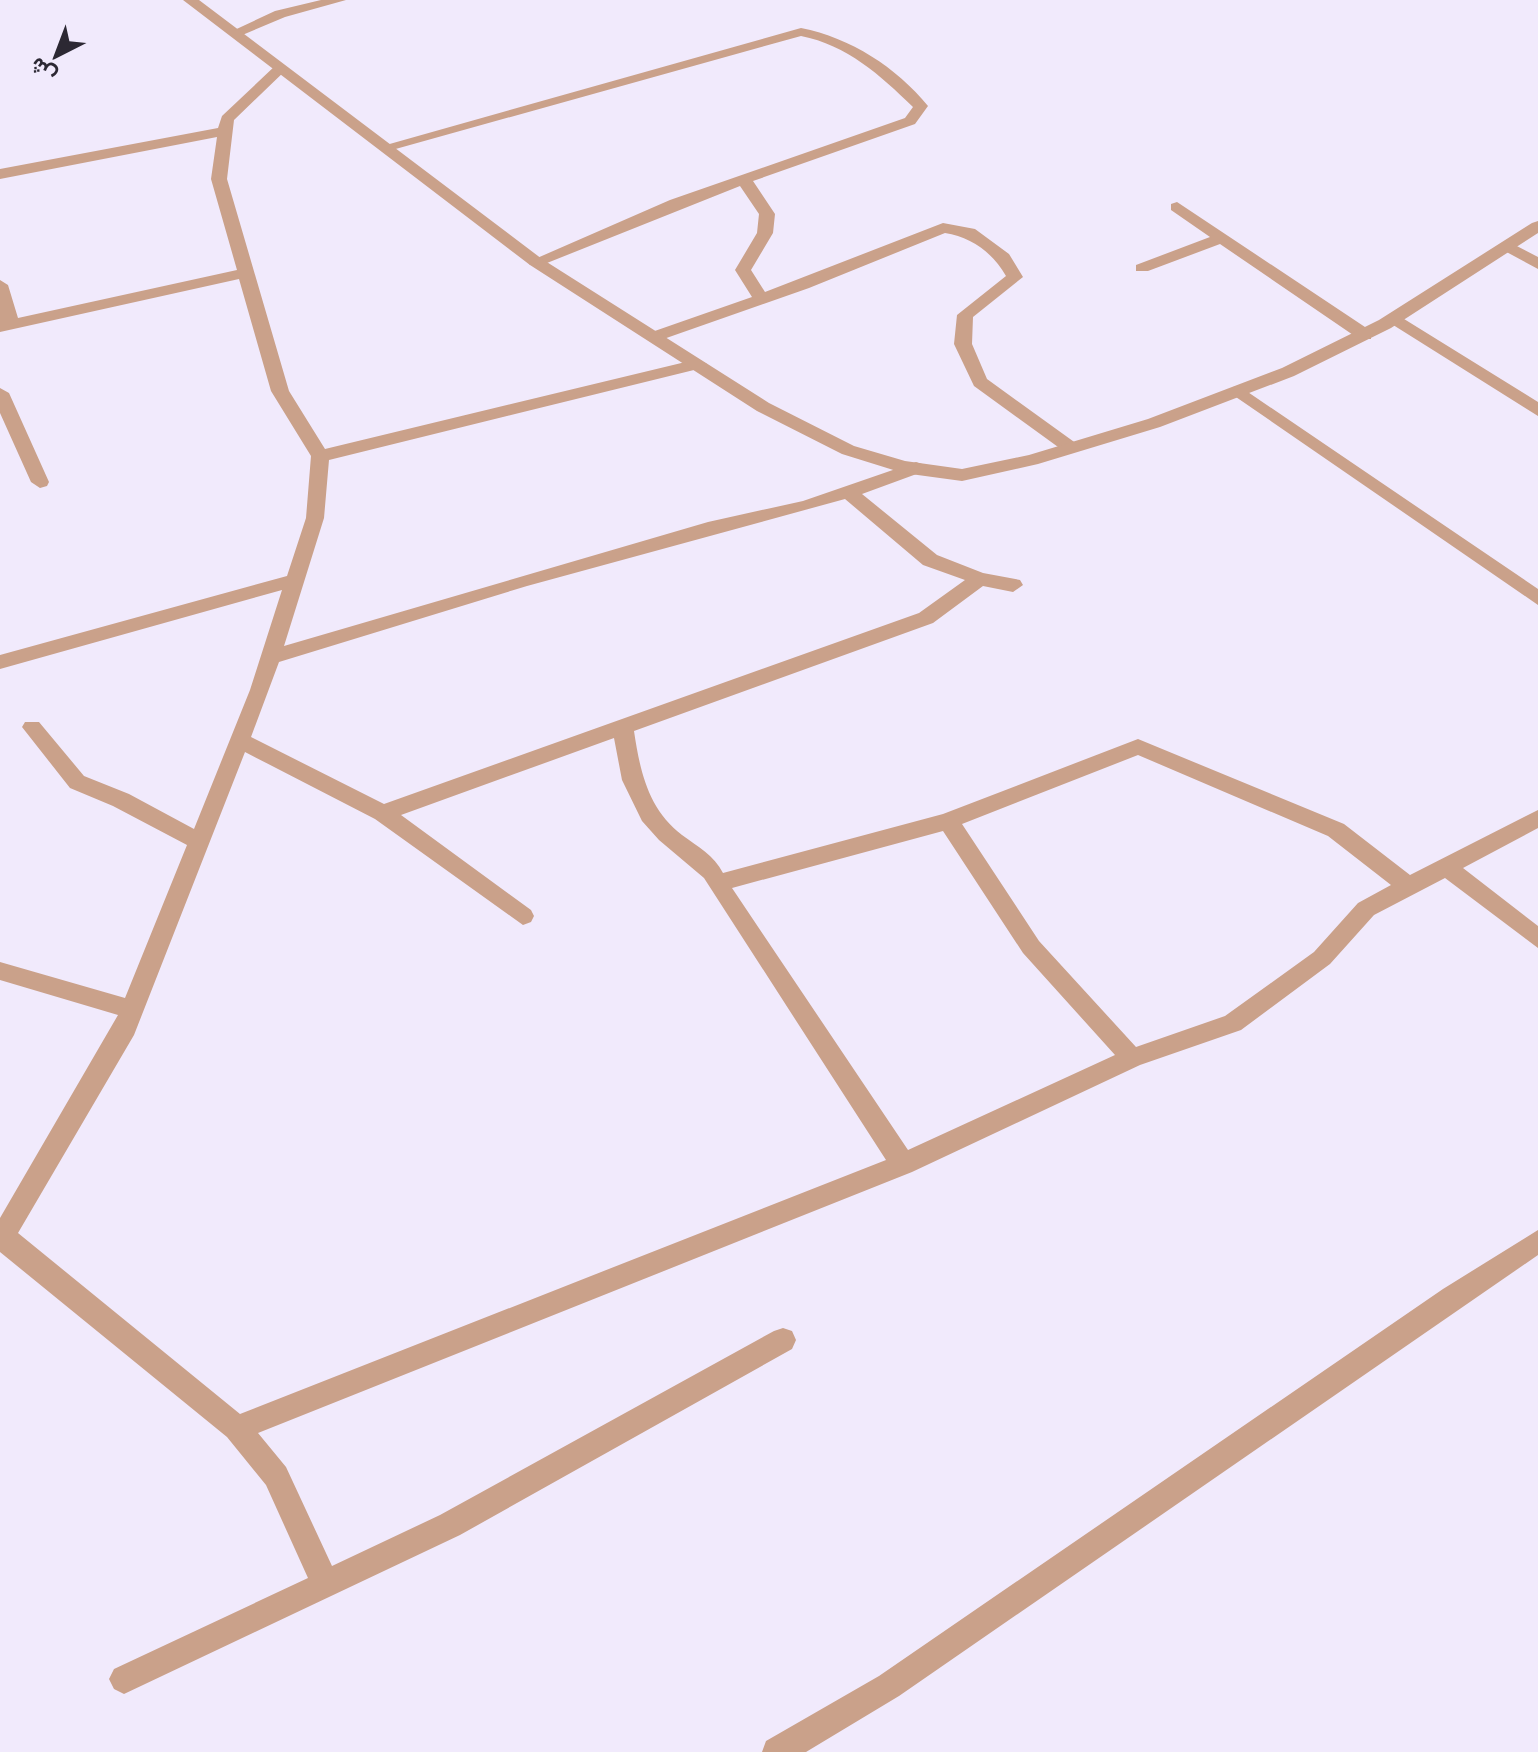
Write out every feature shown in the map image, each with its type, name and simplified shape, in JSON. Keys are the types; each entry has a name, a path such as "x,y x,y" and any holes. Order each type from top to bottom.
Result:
{"street":[{"path":"190,0 536,262 763,407 848,450 916,468 962,475 1071,448 1154,423 1288,372 1396,319 1538,226"},
{"path":"235,33 280,14 339,0"},
{"path":"387,147 801,32 825,34 879,66 921,106 910,121 743,179 536,262"},
{"path":"281,68 227,119 219,179 280,391 320,456 315,518 271,657 133,1010 122,1035 2,1239 237,1428 276,1476 325,1584"},
{"path":"0,174 225,131"},
{"path":"743,179 767,207 770,224 743,270 760,297"},
{"path":"1177,207 1365,335"},
{"path":"655,337 803,284 943,228 969,232 1003,257 1015,277 965,315 963,344 980,382 1071,448"},
{"path":"1142,268 1223,237"},
{"path":"1507,246 1538,264"},
{"path":"0,285 6,326 244,273"},
{"path":"1396,319 1538,410"},
{"path":"320,456 698,364"},
{"path":"1239,391 1538,598"},
{"path":"0,393 9,437 40,482"},
{"path":"271,657 520,581 848,492 916,468"},
{"path":"848,492 930,560 980,579 1013,585"},
{"path":"383,813 926,618 980,579"},
{"path":"0,662 295,580"},
{"path":"32,727 77,782 121,800 199,842"},
{"path":"623,728 632,786 660,828 712,868 717,883 903,1164"},
{"path":"239,740 383,813 523,916"},
{"path":"717,883 948,821 1138,747 1336,830 1408,886"},
{"path":"237,1428 903,1164 1132,1058 1233,1023 1322,958 1366,909 1444,865 1538,818"},
{"path":"948,821 1031,947 1132,1058"},
{"path":"1444,865 1538,939"},
{"path":"0,971 133,1010"},
{"path":"777,1752 889,1686 1538,1241"},
{"path":"124,1679 450,1525 783,1340"}]}
